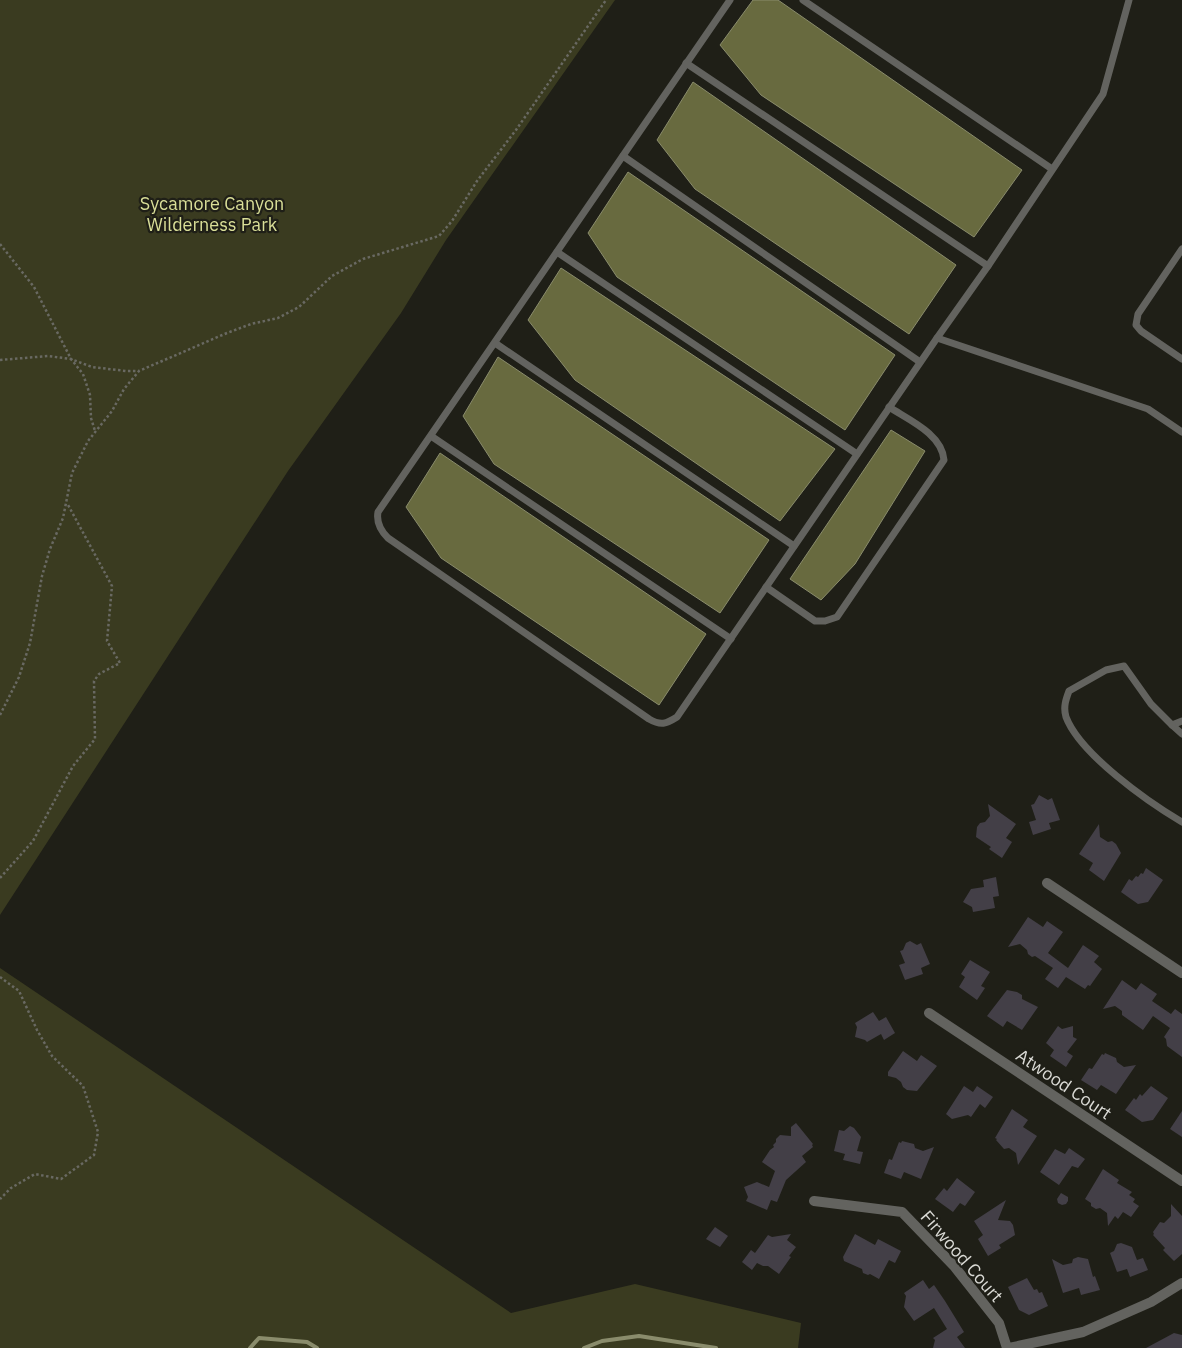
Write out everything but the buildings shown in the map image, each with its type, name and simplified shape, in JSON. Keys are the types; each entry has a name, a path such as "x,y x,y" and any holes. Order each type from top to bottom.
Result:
{"street":[{"path":"1047,883 1182,973"},
{"name":"Atwood Court","path":"928,1013 1182,1181"},
{"name":"Firwood Court","path":"814,1201 902,1212 954,1266 999,1324 1008,1348"},
{"path":"1008,1348 1083,1332 1151,1302 1182,1283"}],"lane":[{"path":"730,0 378,512 378,522 382,533 388,538 649,719 662,725 677,717 856,454 988,266 1103,94 1129,0"},
{"path":"803,0 1052,169"},
{"path":"686,63 988,266"},
{"path":"622,156 920,362"},
{"path":"1182,249 1138,314 1136,325 1141,331 1182,359"},
{"path":"557,252 856,454"},
{"path":"937,338 1148,409 1182,432"},
{"path":"495,343 794,546"},
{"path":"766,588 815,621 825,621 837,617 944,460 944,452 938,441 889,407"},
{"path":"431,436 731,639"},
{"path":"1182,734 1151,704 1124,666 1106,670 1069,690 1065,703 1066,716 1076,734 1097,758 1132,788 1182,822"},
{"path":"1172,726 1182,720"}],"path":[{"path":"0,360 48,356 71,359 92,367 139,371 227,332 278,318 298,307 332,276 363,259 439,236 452,221 477,181 516,130 606,0"},
{"path":"0,244 34,288 71,359 83,374 90,395 91,418 95,431"},
{"path":"0,715 19,676 30,644 42,576 50,549 63,518 72,473 79,457 95,431 112,411 124,389 139,371"},
{"path":"0,878 33,841 73,766 94,739 94,681 99,674 120,663 107,641 112,586 66,502"},
{"path":"0,977 19,990 37,1030 52,1056 83,1086 98,1132 94,1156 61,1179 35,1174 11,1188 0,1199"}],"green space":[{"name":"Sycamore Canyon Wilderness Park","path":"0,0 615,0 446,240 401,313 288,471 0,915"},
{"path":"0,968 511,1313 635,1284 801,1323 798,1348 0,1348"}],"shaded area":[{"path":"753,0 778,0 1022,170 974,237 761,95 720,45"},
{"path":"693,82 956,265 909,334 695,189 657,140"},
{"path":"628,172 895,355 845,430 617,277 588,233"},
{"path":"561,268 835,449 780,521 575,380 528,320"},
{"path":"498,357 769,540 720,613 494,464 463,416"},
{"path":"891,430 925,451 855,564 821,600 790,579"},
{"path":"440,453 706,634 659,705 441,558 406,507"}],"waterway":[{"path":"584,1348 602,1341 639,1336 716,1348"},
{"path":"250,1348 259,1338 307,1342 317,1348"}]}
